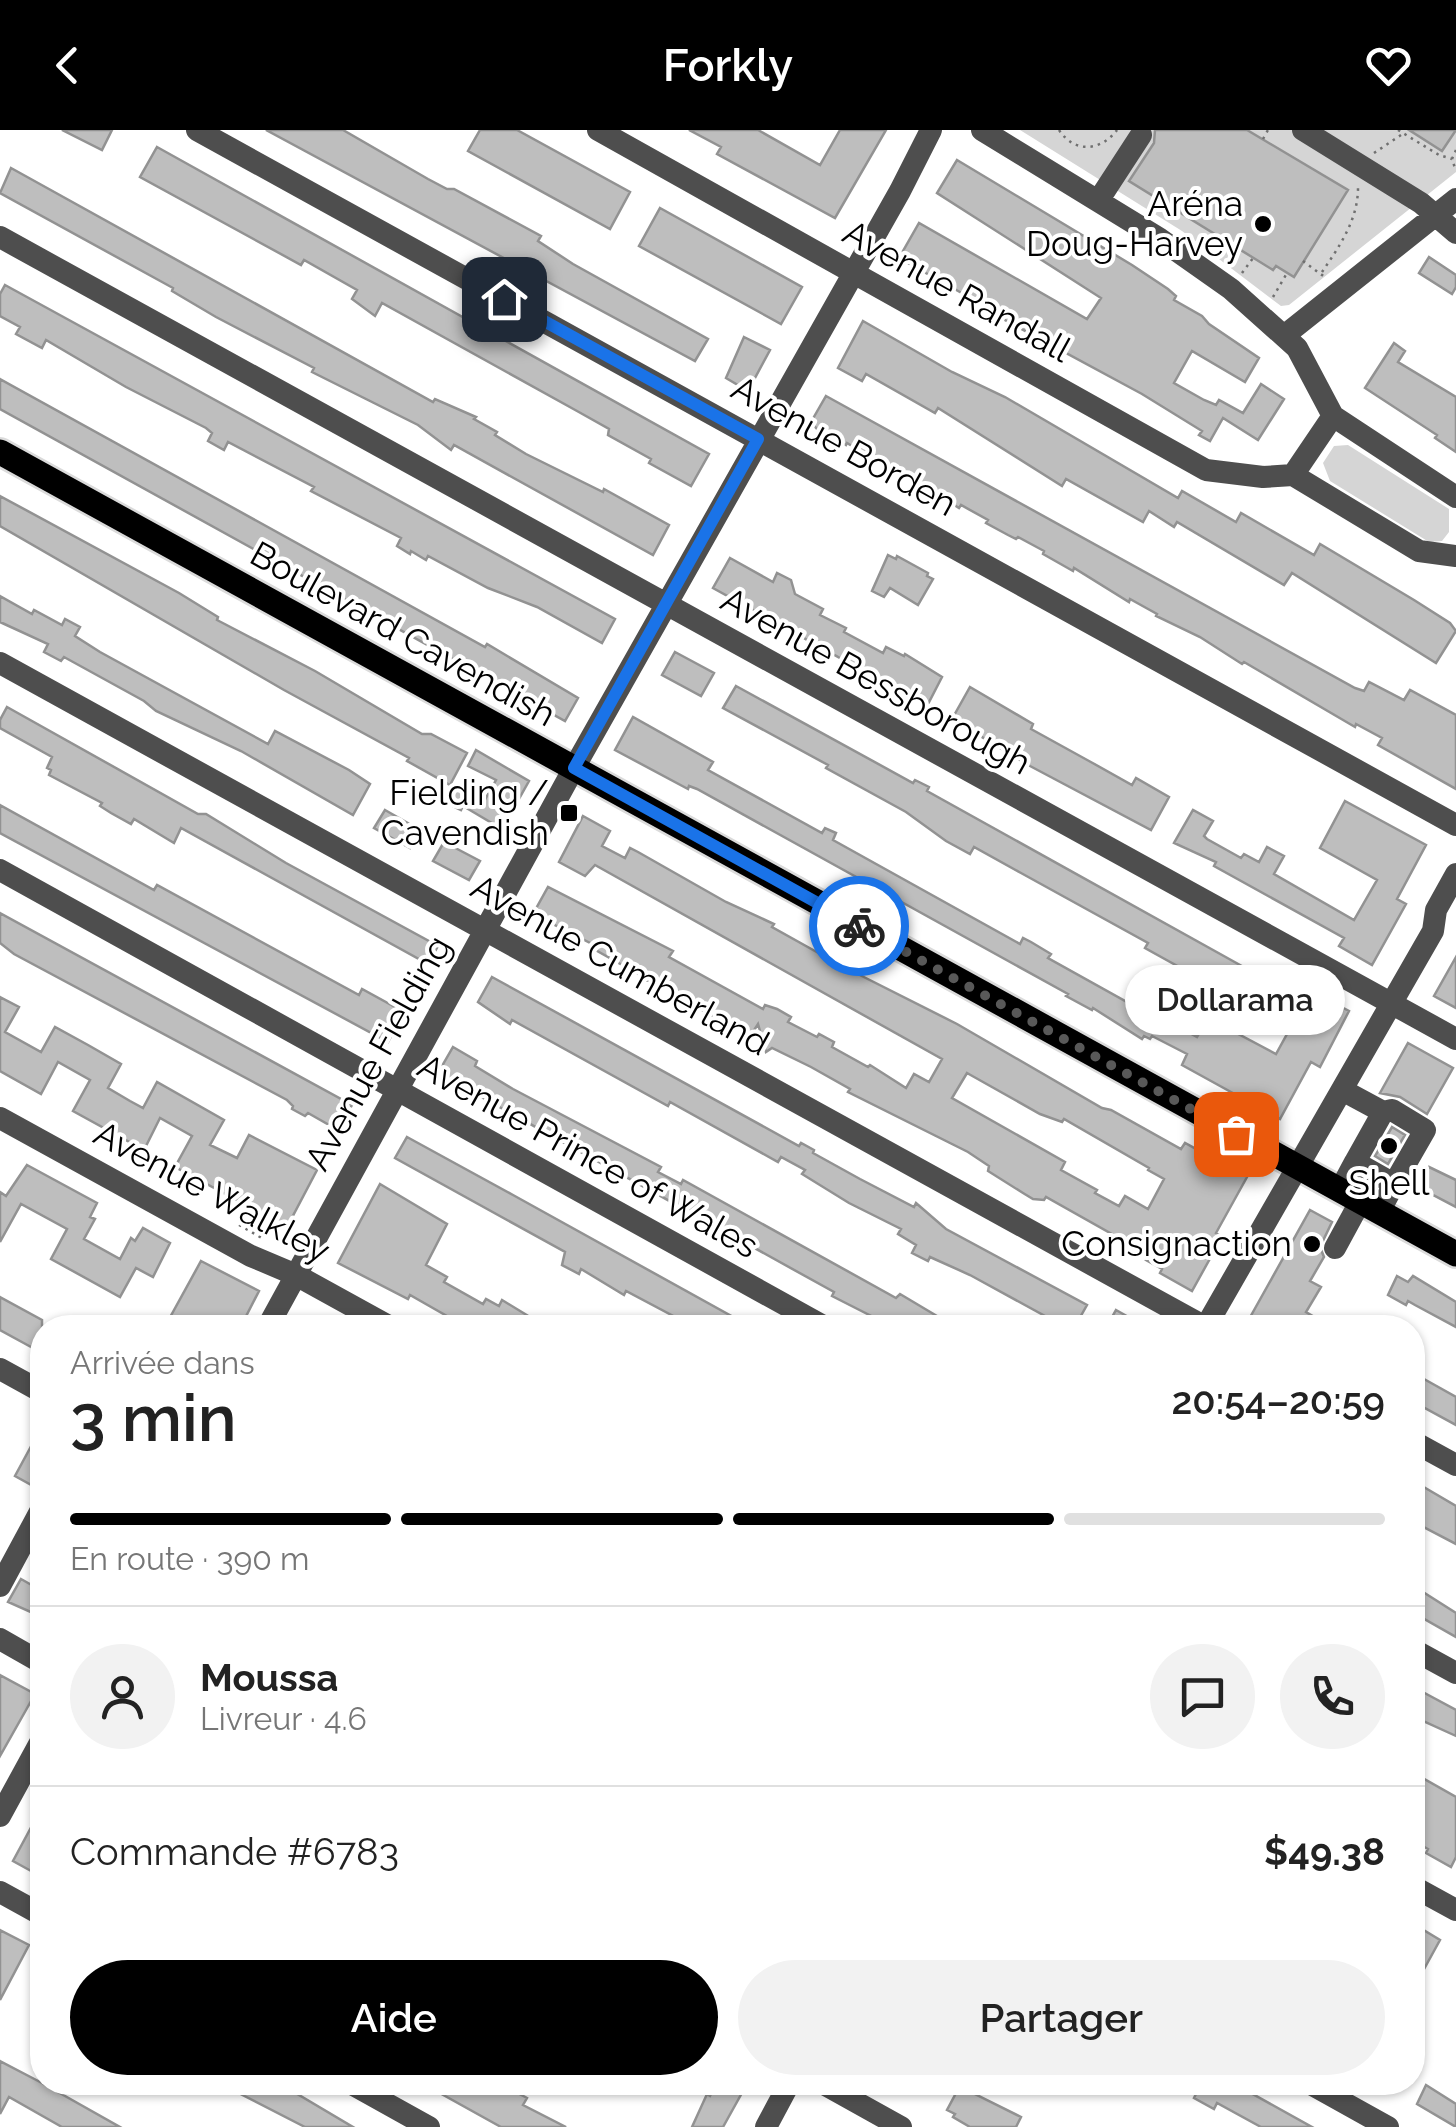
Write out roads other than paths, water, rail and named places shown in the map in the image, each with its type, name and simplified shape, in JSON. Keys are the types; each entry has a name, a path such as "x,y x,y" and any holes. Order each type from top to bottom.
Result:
{"main road":[{"name":"Boulevard Cavendish","path":"0,452 1456,1254"}],"street":[{"name":"Avenue Borden","path":"197,130 1456,824"},
{"name":"Avenue Randall","path":"598,130 1206,470 1262,478 1292,475"},
{"name":"Avenue Fielding","path":"274,1315 930,130"},
{"path":"982,130 1206,271 1298,348 1333,416 1456,497"},
{"path":"1303,130 1436,215 1456,232"},
{"path":"1098,200 1141,135"},
{"path":"1285,335 1456,198"},
{"name":"Avenue Bessborough","path":"0,237 1456,1039"},
{"path":"1333,416 1292,475 1419,552 1456,556"},
{"name":"Avenue Cumberland","path":"0,663 1184,1315"},
{"name":"Avenue Prince of Wales","path":"0,870 804,1315"},
{"path":"1213,1315 1433,931 1436,910 1456,874"},
{"path":"1344,1091 1383,1112 1392,1110 1425,1130 1394,1184 1360,1201"},
{"path":"1335,1248 1360,1201 1364,1147 1383,1112"},
{"name":"Avenue Walkley","path":"0,1118 251,1256 296,1275 368,1315"},
{"path":"1327,1121 1364,1147 1394,1184"},
{"path":"1364,1147 1408,1159"},
{"path":"0,1369 30,1385"},
{"path":"1425,1449 1456,1466"},
{"path":"0,1586 30,1530"},
{"path":"0,1639 30,1656"},
{"path":"1425,1656 1456,1673"},
{"path":"0,1816 30,1761"},
{"path":"0,1892 30,1909"},
{"path":"1425,1893 1456,1910"},
{"path":"371,2095 429,2127"},
{"path":"766,2127 783,2095"},
{"path":"843,2095 901,2127"},
{"path":"1330,2095 1388,2127"}],"place":[{"name":"Aréna Doug-Harvey","path":"1263,224"},
{"name":"Fielding / Cavendish","path":"569,813"},
{"name":"Dollarama","path":"1236,1134"},
{"name":"Shell","path":"1389,1146"},
{"name":"Consignaction","path":"1312,1244"}]}
